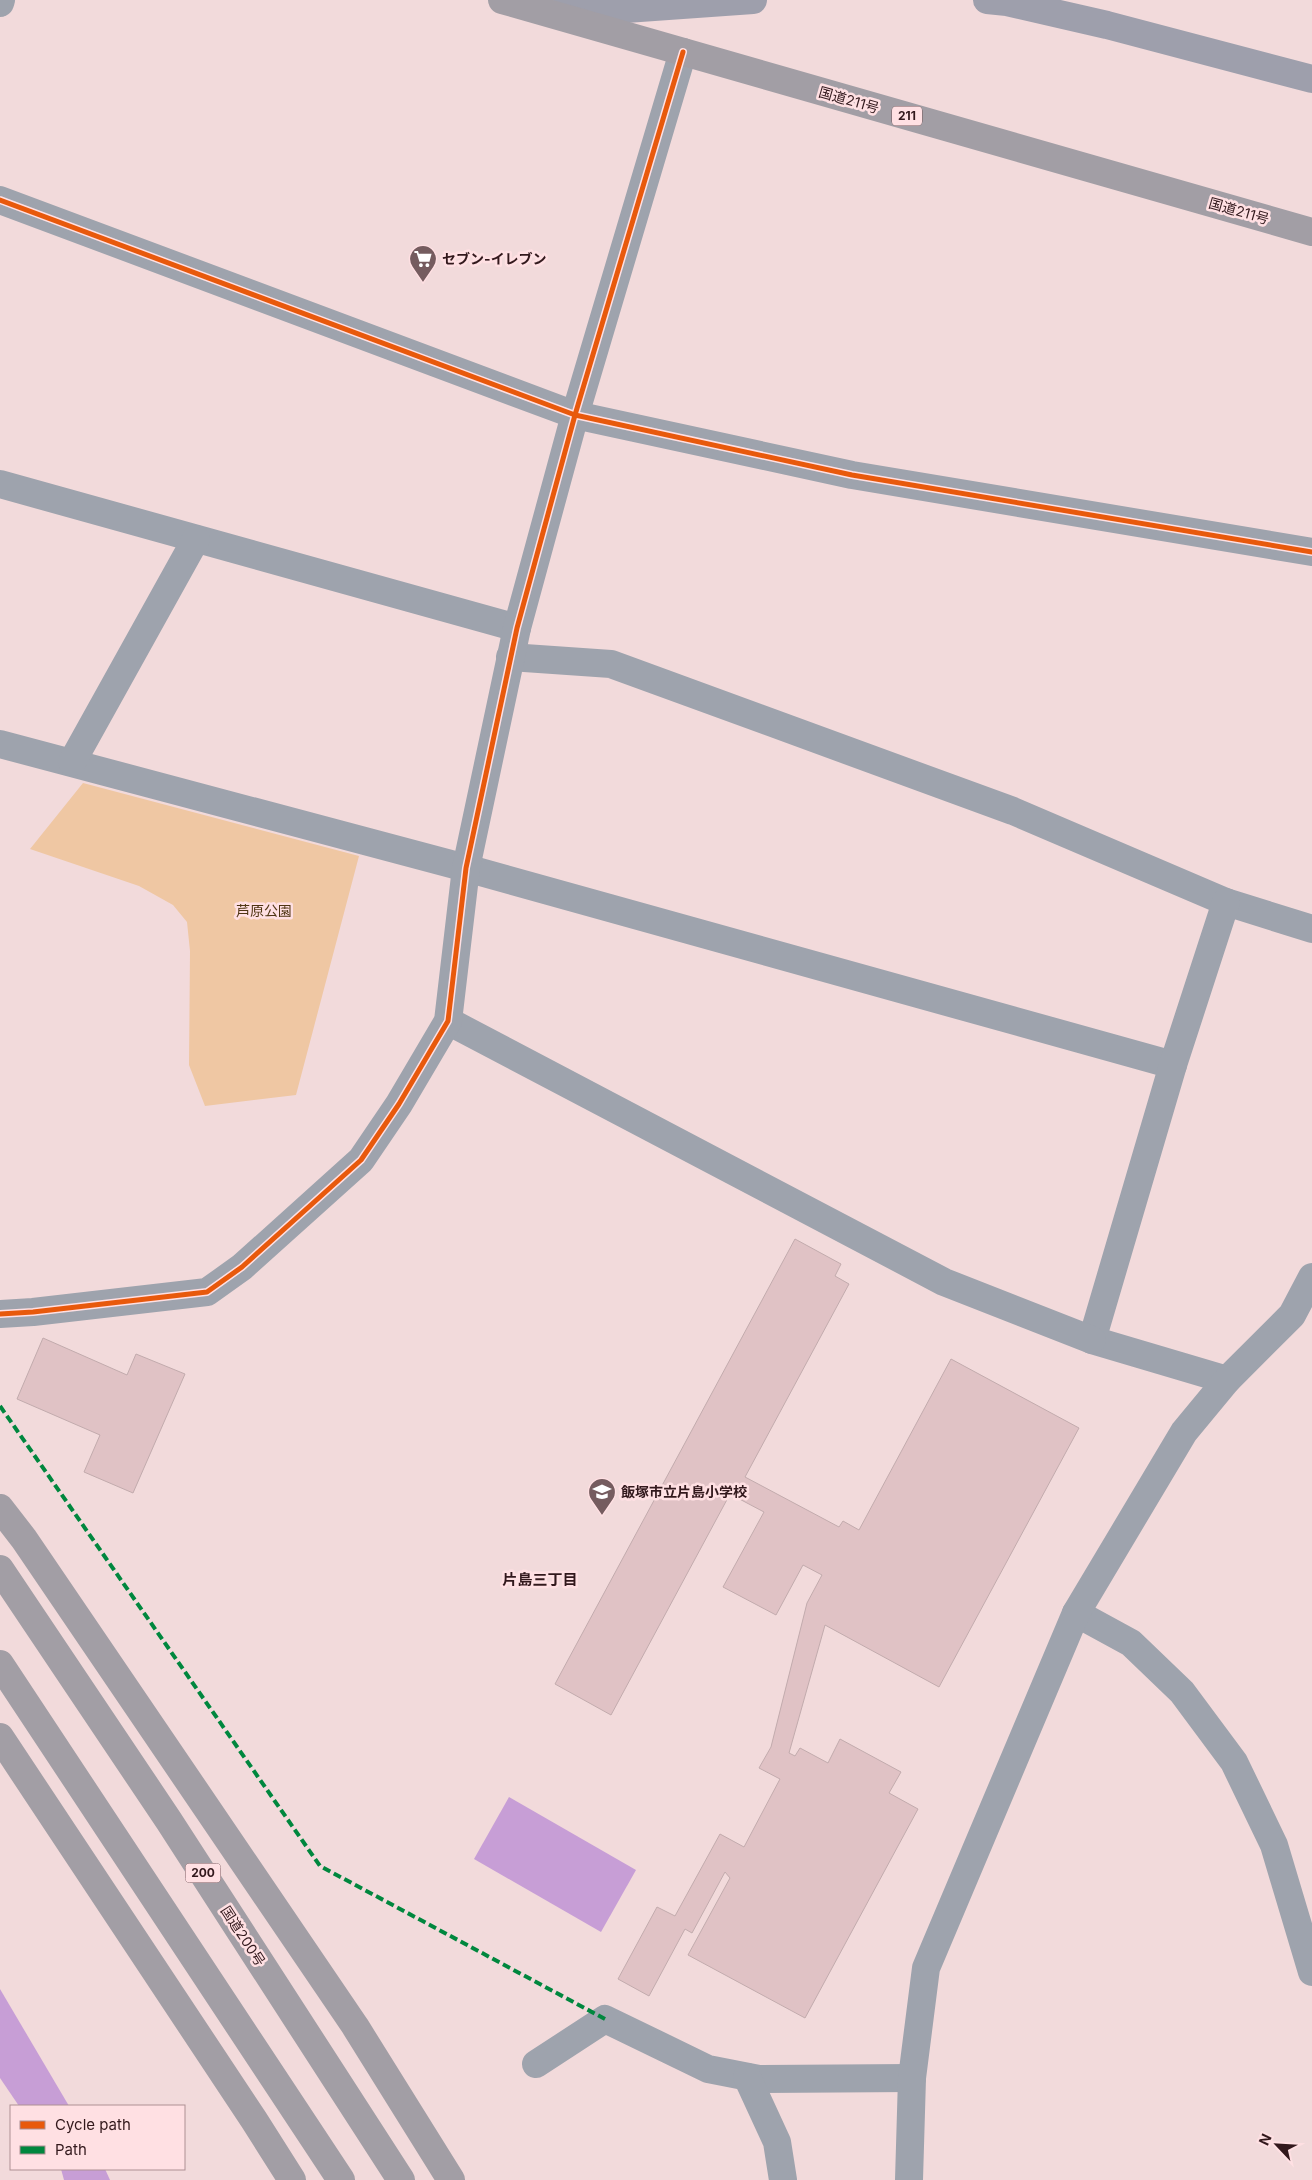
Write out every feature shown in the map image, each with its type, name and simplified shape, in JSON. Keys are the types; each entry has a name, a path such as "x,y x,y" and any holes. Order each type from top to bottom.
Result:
{"highway":[{"name":"国道211号","path":"502,0 1312,232"},
{"path":"0,1508 24,1539 233,1845 354,2026 452,2180"},
{"name":"国道200号","path":"0,1569 163,1813 401,2180"},
{"path":"0,1664 341,2180"},
{"path":"0,1737 249,2111 292,2180"}],"street":[{"path":"552,15 753,0"},
{"path":"987,0 1007,2 1107,25 1312,79"},
{"path":"0,1314 207,1292 242,1267 361,1160 399,1104 448,1021 466,868 517,628 575,415 683,52"},
{"path":"0,200 575,415 852,474 1312,552"},
{"path":"0,484 517,628"},
{"path":"72,762 196,539"},
{"path":"510,658 610,664 1013,811 1226,902 1312,929"},
{"path":"0,744 466,868 1173,1065"},
{"path":"1092,1340 1173,1065 1226,902"},
{"path":"448,1021 944,1282 1092,1340 1227,1380"},
{"path":"909,2180 912,2078 926,1968 1076,1613 1184,1432 1227,1380 1292,1315 1312,1277"},
{"path":"1076,1613 1131,1643 1182,1692 1234,1762 1274,1845 1312,1972"},
{"path":"536,2064 605,2019 708,2068 747,2077 759,2079 912,2078"},
{"path":"747,2077 776,2142 783,2180"}],"green space":[{"name":"芦原公園","path":"83,783 359,856 296,1095 205,1106 189,1065 190,951 187,922 173,905 139,886 30,849"}],"shaded area":[{"path":"509,1797 636,1870 601,1932 474,1859"},
{"path":"0,1989 68,2105 18,2105 0,2078"},
{"path":"61,2170 105,2170 110,2180 64,2180"}],"building":[{"path":"795,1239 841,1264 835,1276 849,1284 745,1477 839,1527 843,1521 859,1530 951,1359 1079,1428 939,1687 825,1625 789,1753 795,1756 800,1748 828,1763 840,1739 901,1772 889,1793 918,1809 805,2018 688,1955 730,1878 725,1872 692,1933 685,1929 649,1996 618,1979 657,1907 675,1916 720,1834 744,1847 780,1779 759,1768 771,1747 807,1603 822,1575 803,1565 776,1615 723,1587 764,1512 730,1494 611,1715 555,1684"},
{"path":"43,1338 127,1375 136,1354 185,1374 133,1493 84,1472 100,1435 17,1399"}],"marked path":[{"path":"0,1406 320,1866 605,2019"}],"cycle path":[{"path":"0,1314 207,1292 242,1267 361,1160 399,1104 448,1021 466,868 517,628 575,415 683,52"},
{"path":"0,200 575,415 852,475 1312,552"}],"place":[{"name":"セブン-イレブン","path":"423,283"},
{"name":"飯塚市立片島小学校","path":"602,1516"}],"district":[{"name":"片島三丁目","path":"540,1580"}]}
